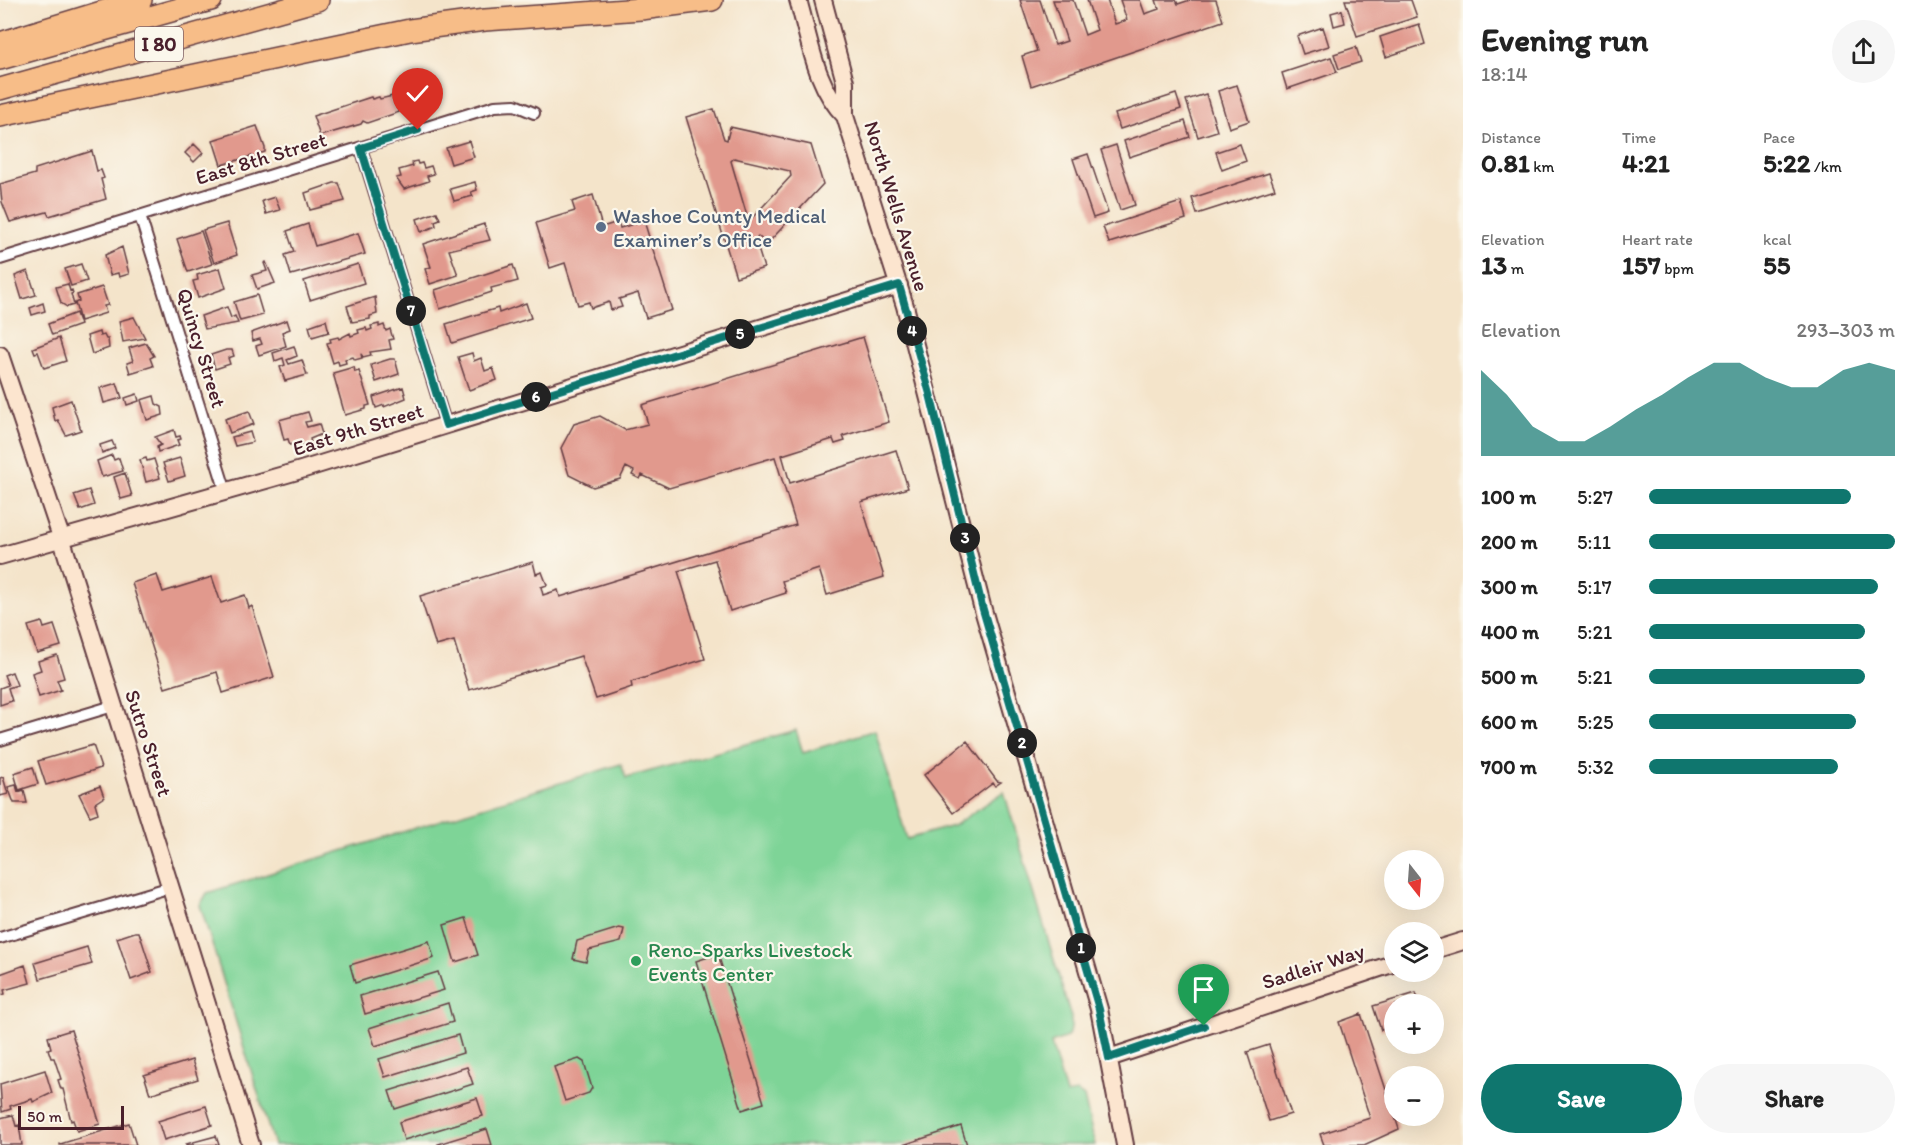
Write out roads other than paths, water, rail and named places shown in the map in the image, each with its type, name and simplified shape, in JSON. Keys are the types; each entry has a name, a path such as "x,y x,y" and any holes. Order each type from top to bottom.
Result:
{"highway":[{"path":"0,43 141,0"},
{"name":"I 80","path":"0,59 211,0"},
{"name":"I 80","path":"0,89 318,0"},
{"path":"0,116 410,30 485,20 641,9 712,0"}],"street":[{"name":"North Wells Avenue","path":"798,0 823,86 830,101 845,116"},
{"name":"North Wells Avenue","path":"823,0 845,82 845,116 899,285 930,394 982,606 1099,1009 1125,1145"},
{"name":"East 8th Street","path":"0,259 495,106 515,105 534,113"},
{"path":"361,148 446,425"},
{"name":"Quincy Street","path":"140,216 226,492"},
{"name":"East 9th Street","path":"0,556 226,492 899,285"},
{"name":"Sutro Street","path":"0,356 61,537 251,1145"},
{"path":"0,740 113,706"},
{"path":"0,938 171,887"},
{"path":"1444,947 1463,941"},
{"name":"Sadleir Way","path":"1109,1058 1384,967"}],"place":[{"name":"Washoe County Medical Examiner’s Office","path":"601,227"},
{"name":"Reno-Sparks Livestock Events Center","path":"636,961"}]}
